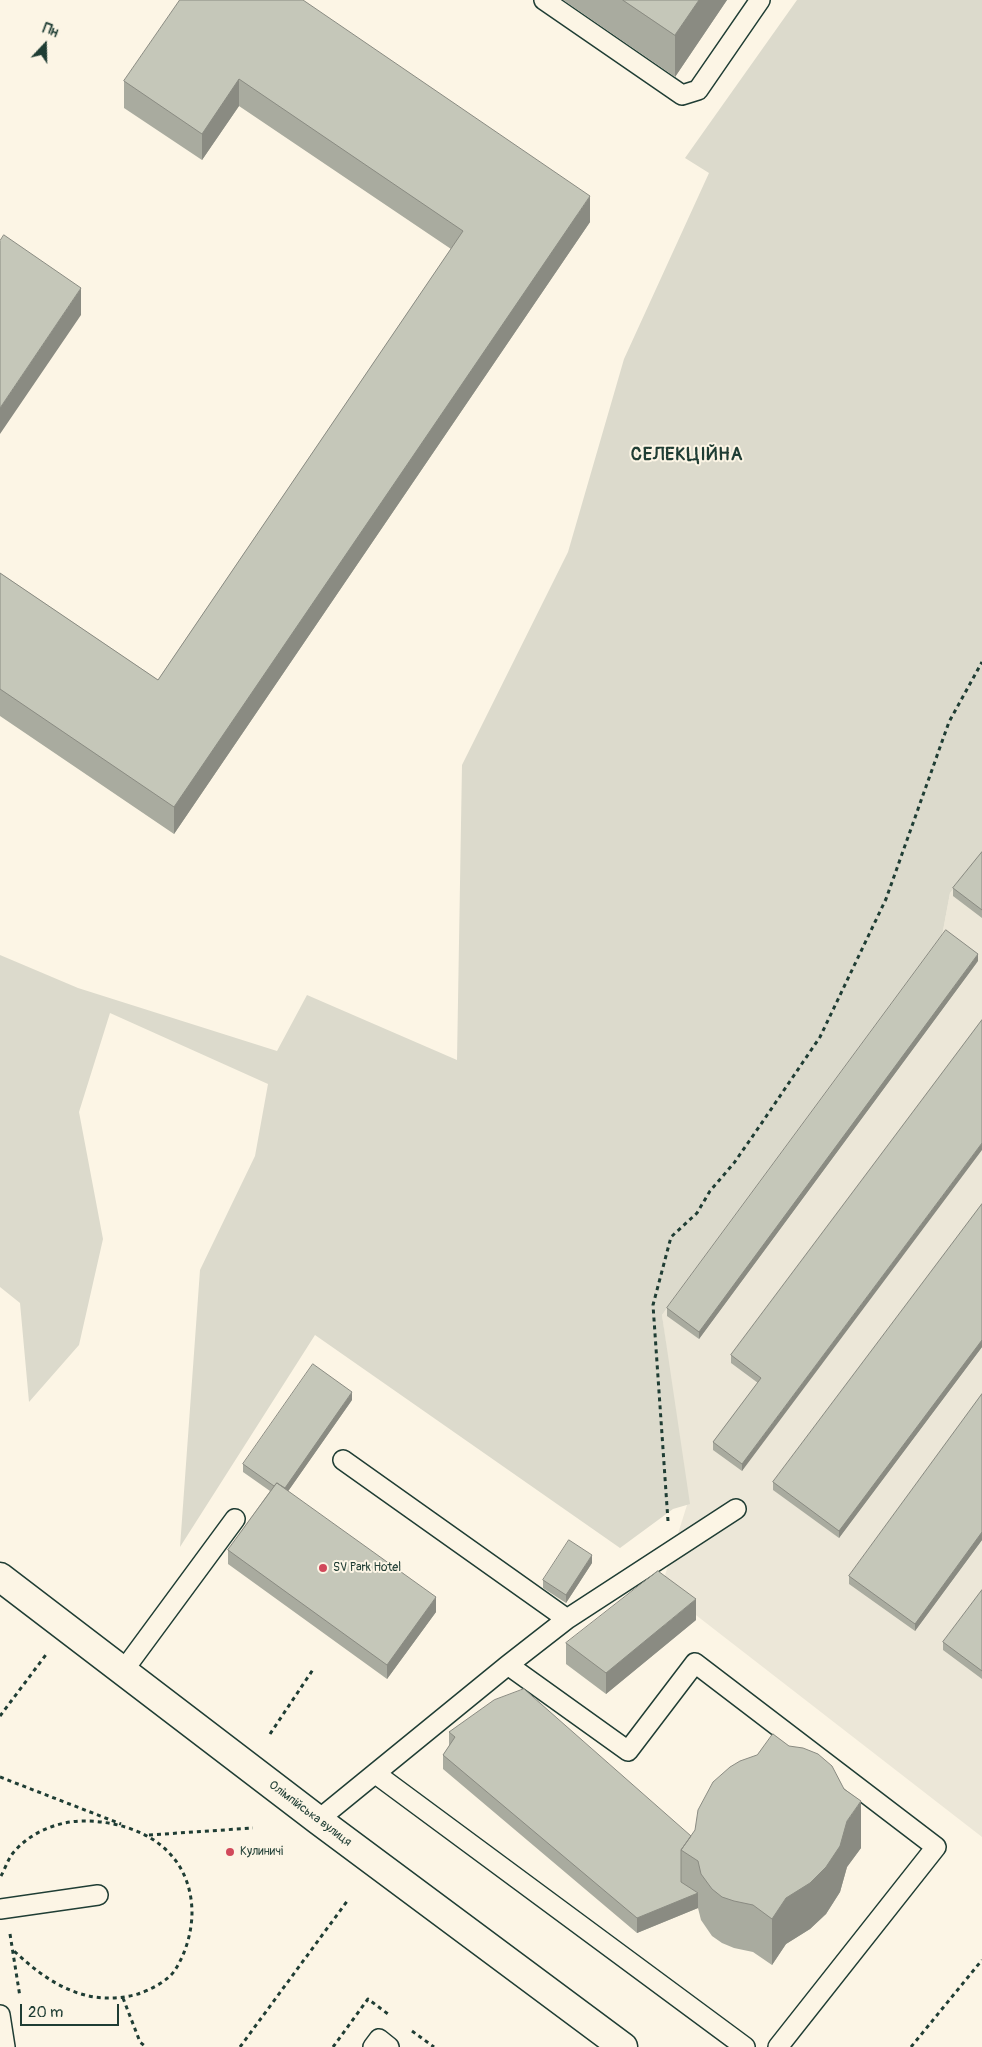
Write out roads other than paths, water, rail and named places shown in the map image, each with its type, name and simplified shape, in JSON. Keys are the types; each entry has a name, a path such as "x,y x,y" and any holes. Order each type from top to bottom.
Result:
{"street":[{"name":"Олімпійська вулиця","path":"0,1577 318,1820 623,2047"}],"lane":[{"path":"544,0 682,95 698,90 760,0"},
{"path":"343,1460 567,1619"},
{"path":"318,1820 567,1619 736,1509"},
{"path":"124,1671 235,1519"},
{"path":"508,1665 628,1751 695,1663 936,1847 778,2047"},
{"path":"376,1774 745,2047"},
{"path":"3,1908 98,1895"},
{"path":"0,2015 5,2047"},
{"path":"373,2047 379,2039 389,2047"}],"place":[{"name":"SV Park Hotel","path":"323,1568"},
{"name":"Кулиничі","path":"230,1852"}],"district":[{"name":"СЕЛЕКЦІЙНА","path":"687,455"}]}
